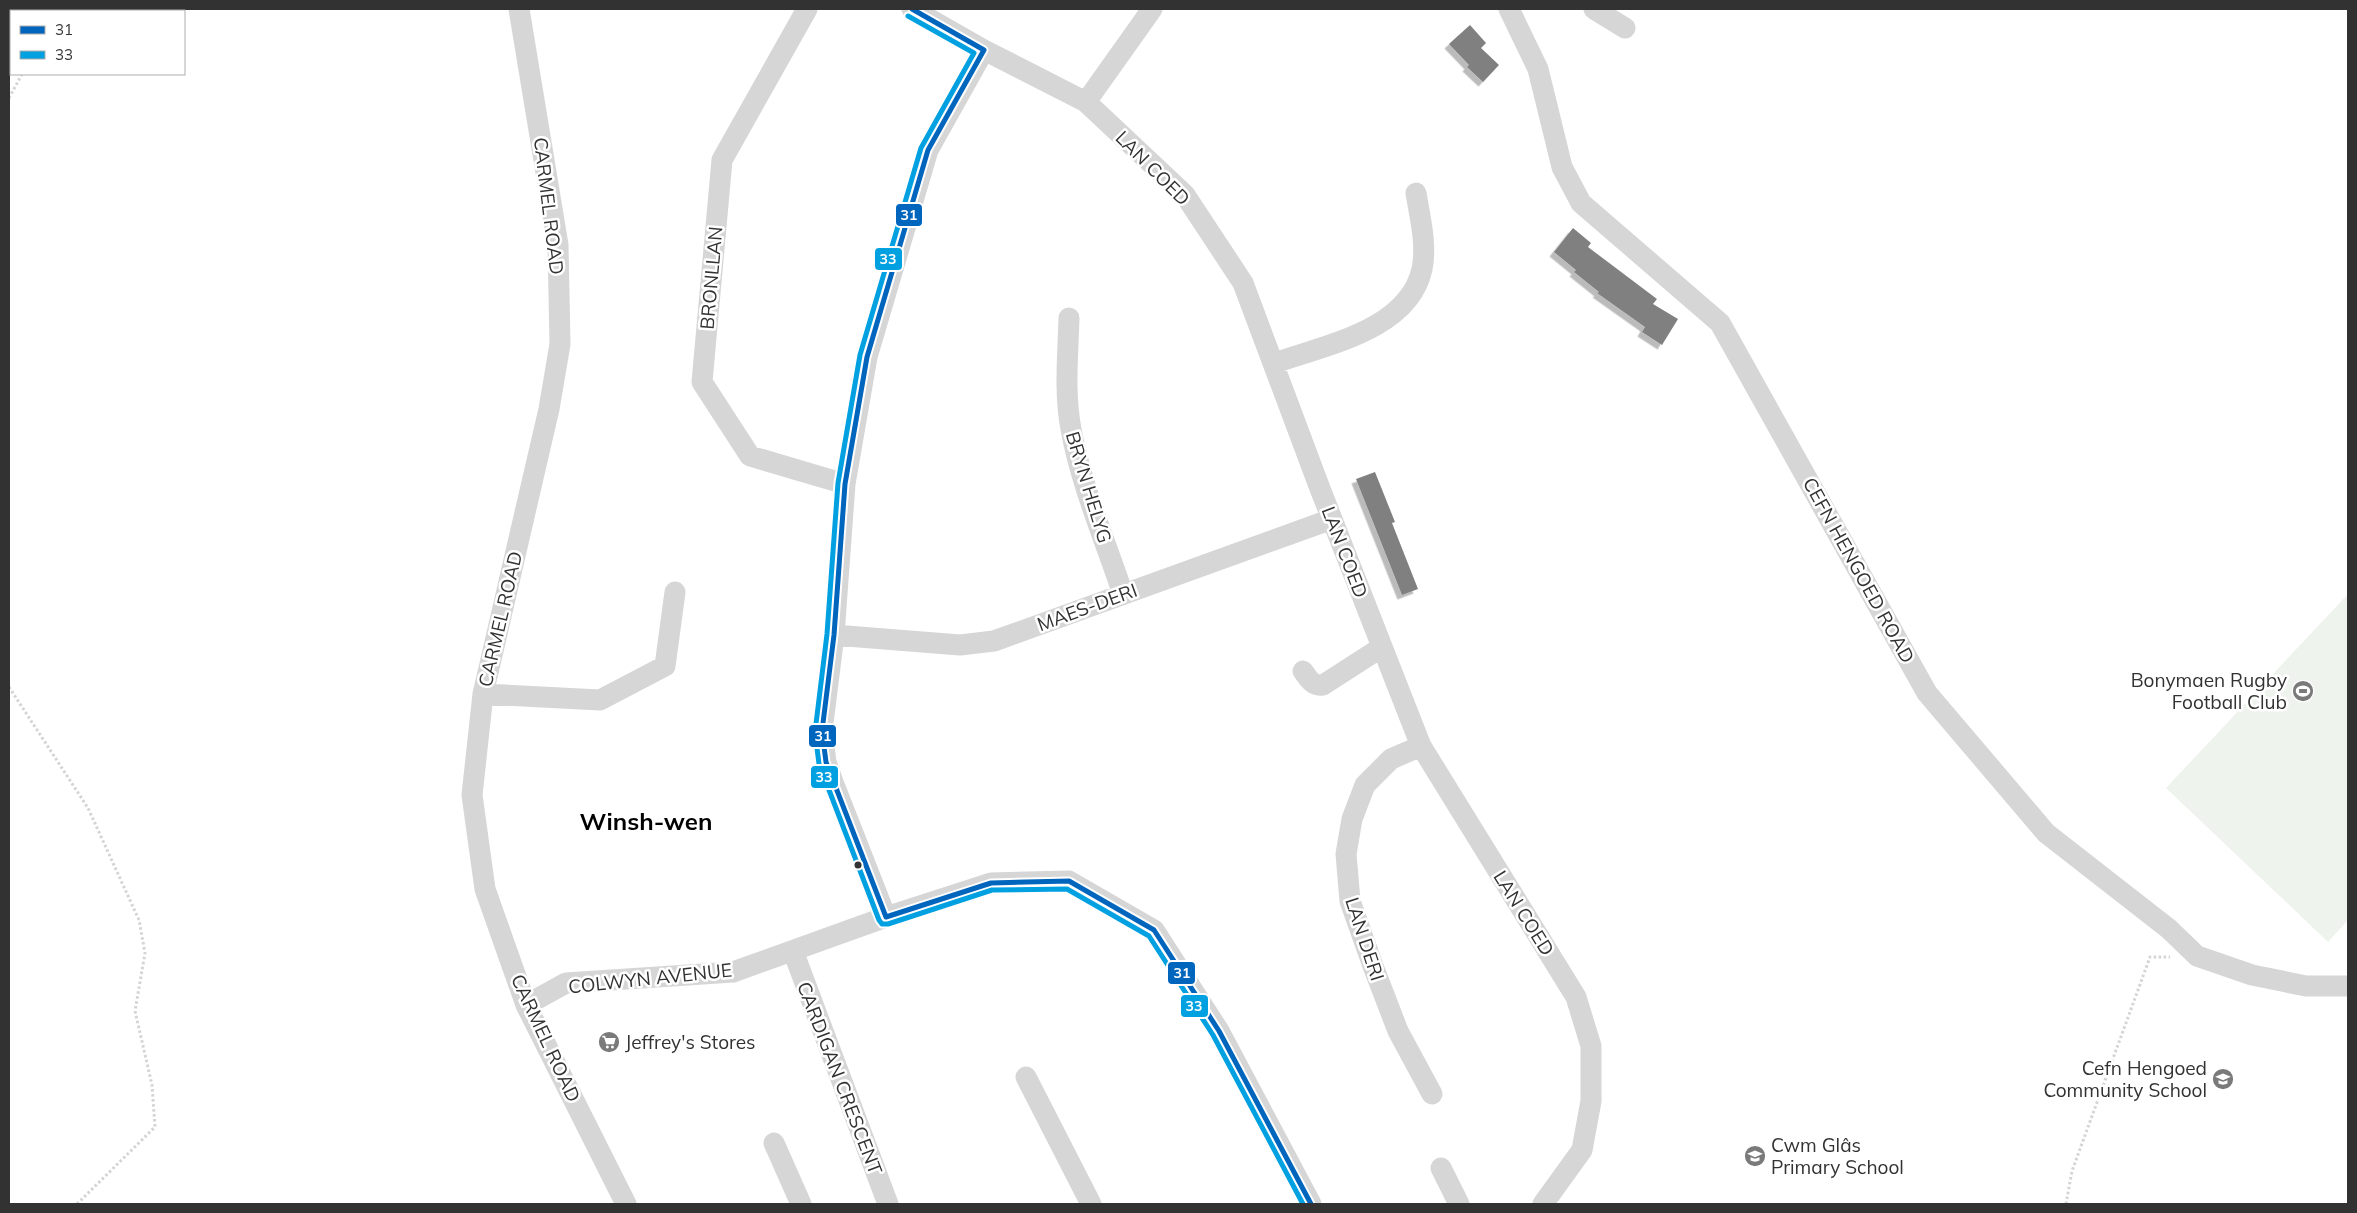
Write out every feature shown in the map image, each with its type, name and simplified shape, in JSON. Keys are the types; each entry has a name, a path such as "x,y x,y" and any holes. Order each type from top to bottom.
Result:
{"street":[{"name":"CARMEL ROAD","path":"519,9 558,245 560,344 549,408 483,694 472,795 485,889 526,1005 626,1204"},
{"name":"BRONLLAN","path":"807,9 722,160 702,382 750,456 845,484"},
{"name":"LAN COED","path":"912,9 984,50 1086,102 1185,195 1243,283 1275,362 1332,519 1421,746 1576,997 1591,1046 1591,1101 1582,1150 1542,1204"},
{"path":"1086,102 1152,9"},
{"name":"CEFN HENGOED ROAD","path":"1509,9 1538,69 1562,167 1581,203 1720,323 1928,693 2046,833 2169,929 2197,956 2252,975 2306,986 2348,986"},
{"path":"1594,9 1625,28"},
{"path":"886,917 826,762 822,732 834,635 845,484 867,357 928,150 984,50"},
{"path":"1275,362 1369,330 1396,312 1411,295 1422,269 1424,241 1416,193"},
{"name":"BRYN HELYG","path":"1069,318 1068,393 1070,428 1083,478 1123,594"},
{"name":"MAES-DERI","path":"834,635 960,645 994,642 1332,519"},
{"path":"483,694 600,700 665,666 675,592"},
{"path":"1303,671 1311,682 1319,686 1323,685 1382,647"},
{"name":"LAN DERI","path":"1421,746 1391,759 1365,785 1352,819 1346,854 1350,901 1373,966 1398,1031 1432,1094"},
{"name":"COLWYN AVENUE","path":"526,1005 566,983 733,972 886,917 991,883 1069,881 1154,930 1219,1031 1311,1204"},
{"name":"CARDIGAN CRESCENT","path":"793,951 888,1204"},
{"path":"1026,1077 1090,1204"},
{"path":"774,1143 801,1204"},
{"path":"1442,1168 1459,1204"}],"path":[{"path":"9,98 21,75"},
{"path":"9,686 88,808 139,920 146,953 135,1011 152,1085 155,1127 77,1204"},
{"path":"2066,1204 2072,1171 2150,957 2197,956"}],"shaded area":[{"name":"Bonymaen Rugby Football Club","path":"2348,594 2348,920 2328,942 2166,788"}],"building":[{"path":"1470,25 1486,43 1481,48 1499,65 1483,82 1467,67 1469,65 1449,44"},
{"path":"1573,228 1591,243 1588,247 1657,299 1653,304 1678,319 1662,345 1642,332 1645,327 1597,293 1599,292 1574,272 1576,270 1554,252"},
{"path":"1375,472 1395,522 1392,523 1418,589 1402,595 1356,479"}],"transit line":[{"name":"31","path":"912,9 984,50 928,150 867,357 845,484 834,635 822,731 826,762 886,917 991,883 1069,881 1154,930 1219,1031 1311,1204"},
{"name":"33","path":"908,16 974,53 921,148 860,355 838,483 827,634 815,732 819,764 882,924 888,924 992,890 1067,889 1149,936 1213,1035 1303,1204"}],"place":[{"name":"Bonymaen Rugby Football Club","path":"2303,691"},
{"name":"Jeffrey's Stores","path":"609,1042"},
{"name":"Cefn Hengoed Community School","path":"2223,1079"},
{"name":"Cwm Glâs Primary School","path":"1755,1156"}],"district":[{"name":"Winsh-wen","path":"646,822"}]}
